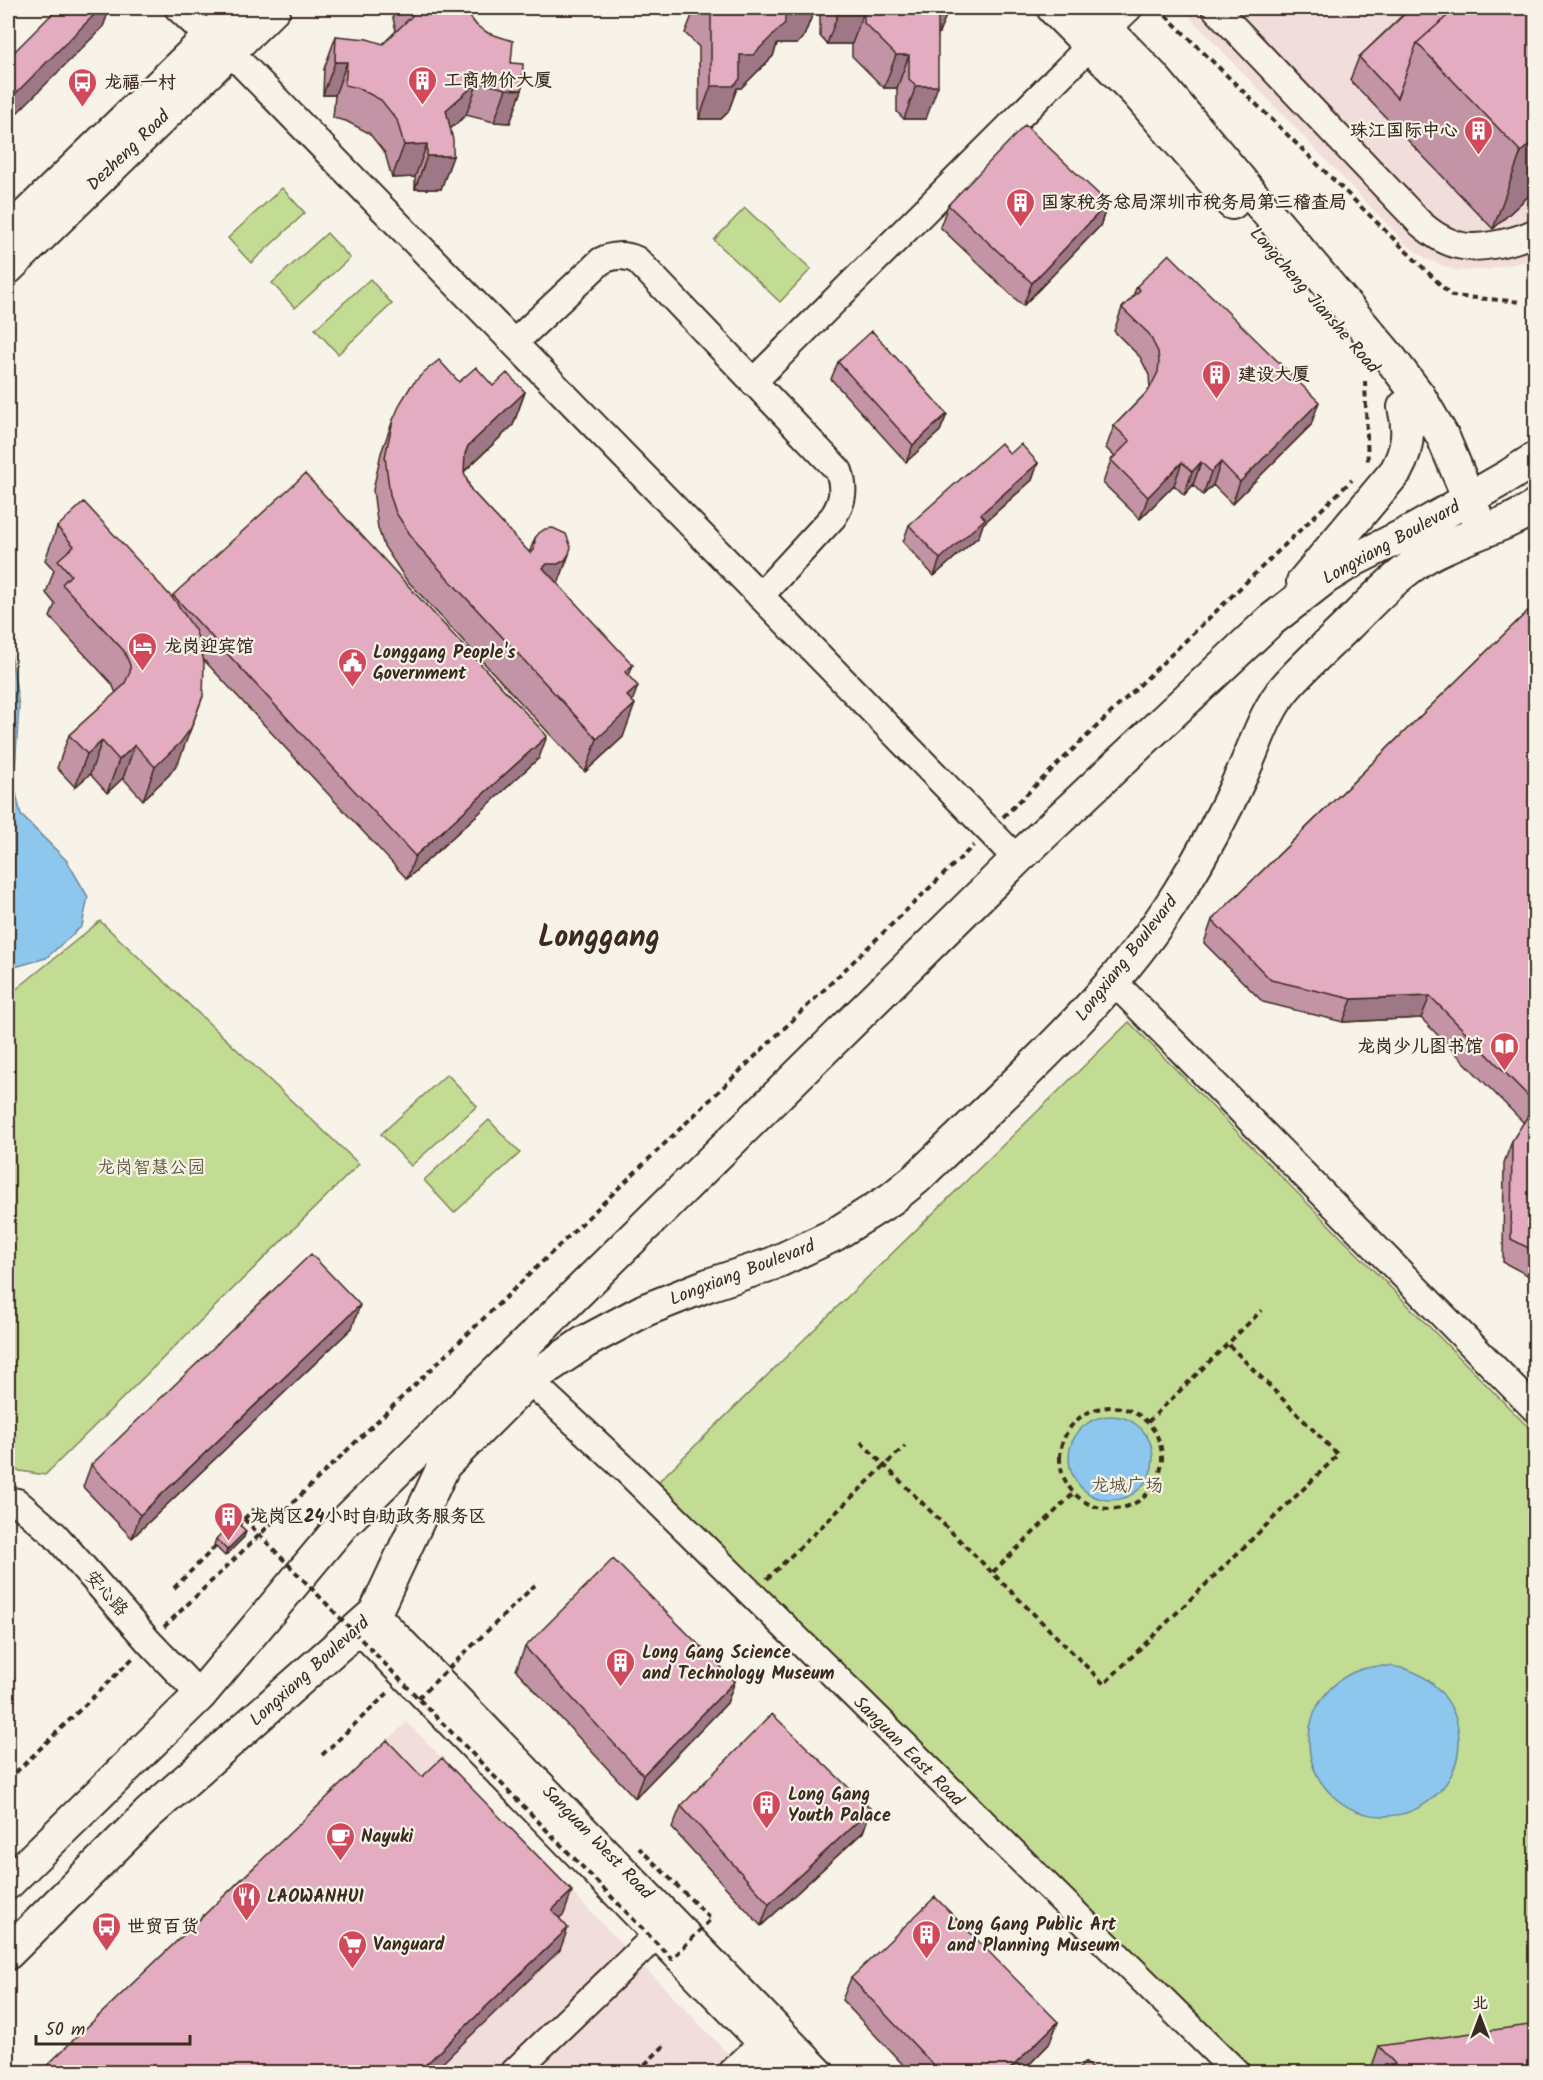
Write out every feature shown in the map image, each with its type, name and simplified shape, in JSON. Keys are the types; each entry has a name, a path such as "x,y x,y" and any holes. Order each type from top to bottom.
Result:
{"main road":[{"name":"Dezheng Road","path":"8,268 219,44 239,8"},
{"name":"Dezheng Road","path":"8,233 219,44 274,8"},
{"name":"Longcheng Jianshe Road","path":"1053,8 1103,22 1154,78 1390,358 1432,416 1448,447 1461,503"},
{"name":"Longcheng Jianshe Road","path":"1103,22 1136,92 1376,370 1404,406 1461,503 1475,536"},
{"path":"1270,621 1396,471 1408,440 1404,406"},
{"name":"Longxiang Boulevard","path":"8,1883 200,1695 343,1524 1017,859 1270,621 1306,592 1354,560 1416,529 1536,458"},
{"name":"Longxiang Boulevard","path":"8,1953 148,1814 366,1621 444,1465 530,1380 585,1342 635,1315 687,1293 772,1264 804,1250 891,1199 917,1179 1078,1020 1113,981 1178,894 1231,798 1266,718 1284,690 1306,666 1403,573 1430,555 1536,506"}],"street":[{"path":"178,8 219,44 514,343 1017,859"},
{"path":"1215,8 1421,224 1438,238 1460,246 1484,246 1507,242 1536,232"},
{"path":"753,382 1103,22"},
{"path":"514,343 601,261 623,255 637,260 839,471 843,482 842,505 760,596"},
{"path":"1113,981 1536,1410"},
{"name":"Sanguan East Road","path":"530,1380 626,1470 1236,2073"},
{"name":"安心路","path":"8,1500 16,1502 55,1535 149,1642 200,1695"},
{"name":"Sanguan West Road","path":"366,1621 665,1928 821,2073"},
{"path":"514,2073 665,1928"},
{"name":"Sanguan West Road","path":"665,1928 761,2044 789,2073"},
{"path":"732,2073 761,2044"}],"path":[{"path":"1158,8 1452,296 1523,302"},
{"path":"1365,381 1368,465"},
{"path":"8,1780 1359,473"},
{"path":"1148,1422 1262,1311"},
{"path":"861,1442 1104,1684 1338,1455 1228,1344"},
{"path":"1111,1406 1137,1413 1148,1422 1156,1432 1163,1458 1161,1472 1147,1494 1130,1505 1110,1509 1084,1502 1074,1493 1063,1477 1059,1457 1066,1431 1075,1421 1092,1410 1111,1406"},
{"path":"751,1594 905,1446"},
{"path":"993,1572 1074,1493"},
{"path":"229,1534 254,1509"},
{"path":"244,1519 672,1959 711,1919 639,1848"},
{"path":"174,1588 221,1542"},
{"path":"418,1698 535,1585"},
{"path":"322,1755 401,1681"},
{"path":"637,2073 665,2045"}],"shaded area":[{"path":"1181,8 1535,8 1535,259 1486,270 1456,271 1426,259 1404,242"},
{"path":"407,1722 746,2072 40,2072"}],"green space":[{"path":"282,188 305,213 251,263 228,238"},
{"path":"745,208 811,269 780,302 714,240"},
{"path":"327,233 350,258 295,308 272,283"},
{"path":"370,279 392,304 338,354 315,329"},
{"name":"龙岗智慧公园","path":"100,921 359,1164 45,1475 8,1469 8,996"},
{"name":"龙城广场","path":"1129,1022 1535,1434 1535,2072 1256,2072 658,1482"},
{"path":"447,1074 477,1106 411,1166 381,1134"},
{"path":"489,1120 520,1153 454,1213 424,1180"}],"water":[{"path":"8,635 19,706 14,785 21,815 67,861 88,897 82,926 46,958 8,969"},
{"path":"1111,1416 1127,1419 1141,1428 1150,1442 1153,1458 1150,1474 1141,1488 1127,1497 1111,1500 1095,1497 1081,1488 1072,1474 1069,1458 1072,1442 1081,1428 1095,1419"},
{"path":"1384,1666 1413,1672 1437,1688 1453,1712 1459,1741 1453,1770 1437,1794 1413,1810 1384,1816 1355,1810 1331,1794 1315,1770 1309,1741 1315,1712 1331,1688 1355,1672"}],"building":[{"path":"58,8 101,8 8,101 8,58"},
{"path":"410,8 463,8 477,26 488,33 513,41 511,63 523,64 522,90 506,89 478,82 446,110 453,140 453,156 427,156 427,144 404,145 397,120 381,100 358,88 345,85 347,62 335,62 336,36 367,39 383,44 412,16"},
{"path":"705,8 812,8 809,11 785,11 785,23 753,55 740,55 740,79 733,86 711,86 711,14"},
{"path":"836,8 944,8 938,14 938,86 916,86 909,79 909,55 896,55 864,23 864,11 839,11"},
{"path":"1411,8 1456,8 1417,43 1397,98 1359,57"},
{"path":"1456,8 1536,8 1536,138 1521,152 1417,43"},
{"name":"国家税务总局深圳市税务局第三稽查局","path":"1025,125 1108,203 1032,283 948,205"},
{"name":"建设大厦","path":"1169,254 1319,402 1240,482 1221,462 1211,472 1201,462 1192,472 1182,462 1148,497 1111,460 1130,441 1114,426 1149,390 1158,372 1159,362 1158,352 1149,334 1122,308 1140,290 1137,286"},
{"path":"872,331 947,414 913,445 838,362"},
{"path":"439,360 459,382 476,367 493,386 507,373 525,392 468,446 464,473 471,490 530,553 534,550 535,538 545,529 553,528 566,534 571,547 565,560 558,564 547,564 543,568 633,665 625,672 638,686 627,696 635,704 597,739 417,545 396,513 390,495 385,457 393,420 411,386"},
{"path":"1001,443 1010,454 1021,444 1038,463 981,514 985,519 940,559 909,525"},
{"name":"Longgang People's Government","path":"305,474 547,736 415,856 173,595"},
{"name":"龙岗迎宾馆","path":"84,502 176,602 195,630 201,646 204,663 203,696 191,728 181,742 155,767 135,745 119,760 102,741 87,754 69,735 124,685 130,672 130,665 124,651 62,584 71,575 58,560 74,546 57,527"},
{"path":"1536,603 1536,1104 1430,996 1352,999 1271,980 1212,920"},
{"path":"1536,1109 1536,1252 1511,1239 1512,1141 1527,1117"},
{"path":"311,1254 360,1305 140,1515 91,1465"},
{"name":"龙岗区24小时自助政务服务区","path":"235,1520 246,1531 227,1550 216,1539"},
{"name":"Long Gang Science and Technology Museum","path":"613,1559 735,1681 643,1775 525,1647"},
{"path":"8,1604 14,1610 8,1616"},
{"name":"Long Gang Youth Palace","path":"772,1714 871,1809 769,1904 681,1806"},
{"path":"387,1740 422,1777 442,1758 572,1891 552,1910 568,1928 417,2073 39,2073"},
{"name":"Long Gang Public Art and Planning Museum","path":"935,1897 1058,2022 1006,2073 941,2073 851,1978"},
{"path":"1536,2024 1536,2073 1403,2073 1379,2046"},
{"path":"1085,2062 1096,2073 1076,2073"}],"place":[{"name":"工商物价大厦","path":"423,106"},
{"name":"龙福一村","path":"83,108"},
{"name":"珠江国际中心","path":"1479,156"},
{"name":"国家税务总局深圳市税务局第三稽查局","path":"1020,228"},
{"name":"建设大厦","path":"1217,400"},
{"name":"龙岗迎宾馆","path":"143,672"},
{"name":"Longgang People's Government","path":"352,688"},
{"name":"龙岗少儿图书馆","path":"1504,1072"},
{"name":"龙岗区24小时自助政务服务区","path":"229,1542"},
{"name":"Long Gang Science and Technology Museum","path":"621,1688"},
{"name":"Long Gang Youth Palace","path":"767,1830"},
{"name":"Nayuki","path":"340,1862"},
{"name":"LAOWANHUI","path":"246,1922"},
{"name":"世贸百货","path":"106,1952"},
{"name":"Long Gang Public Art and Planning Museum","path":"926,1960"},
{"name":"Vanguard","path":"352,1970"}],"district":[{"name":"Longgang","path":"599,936"}]}
